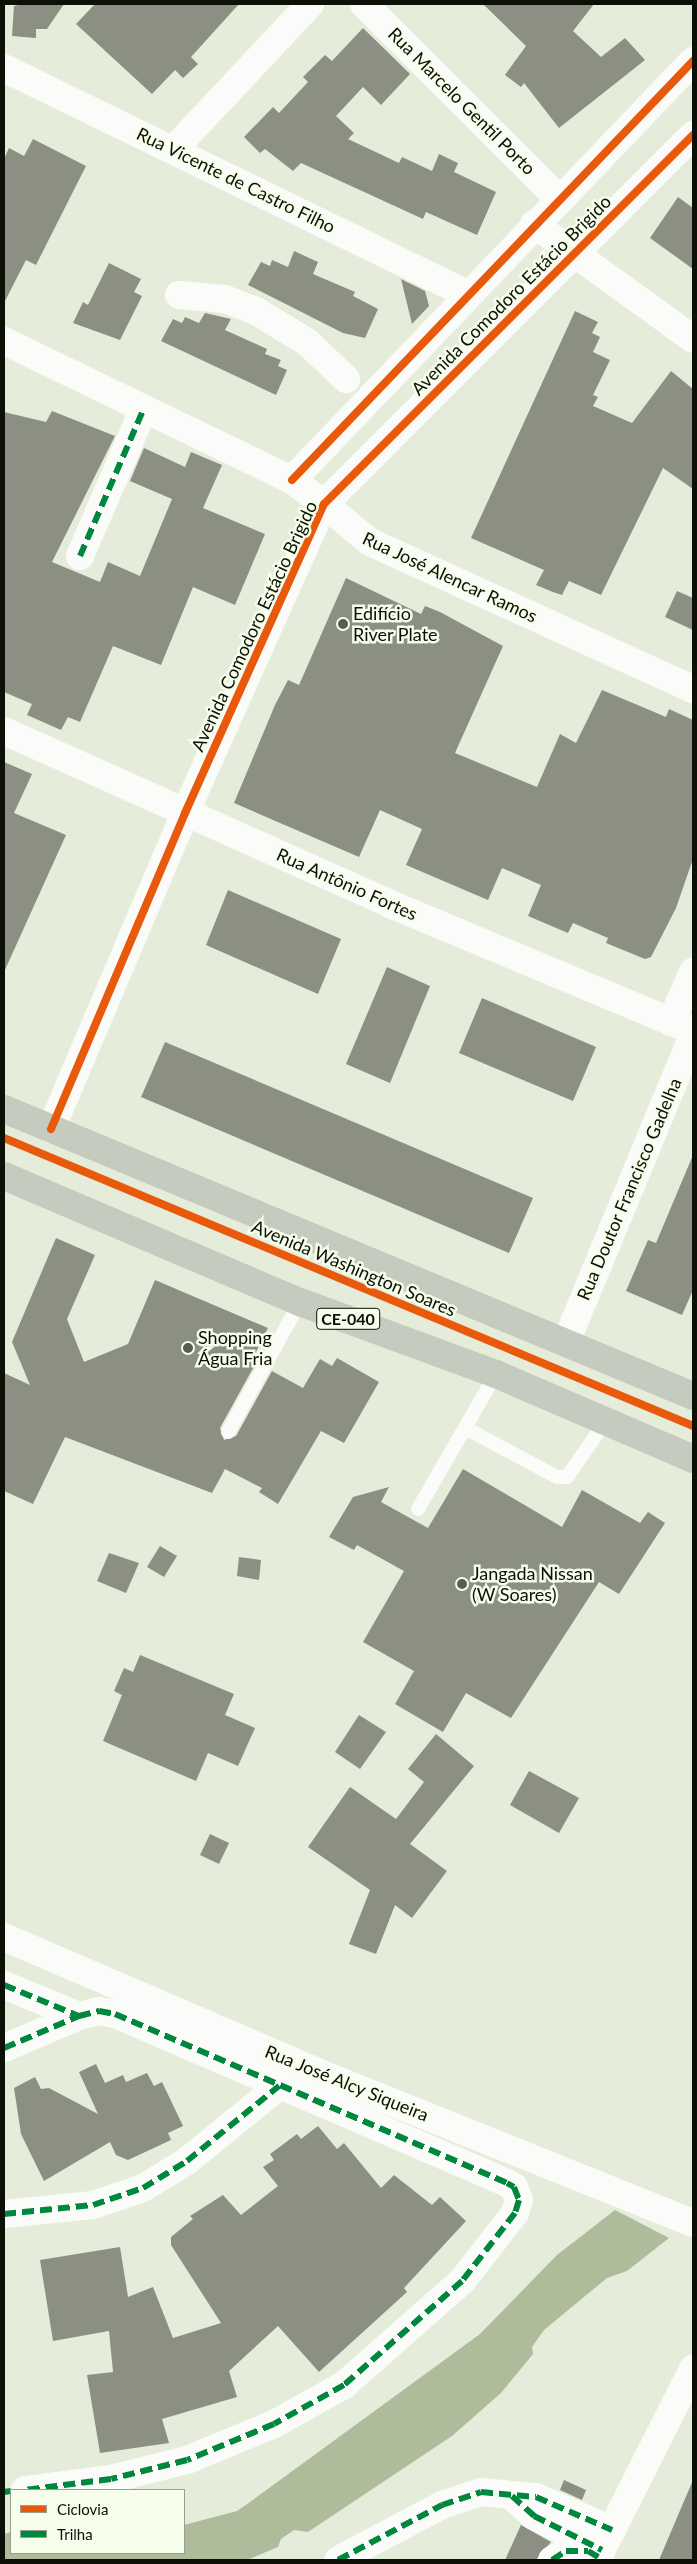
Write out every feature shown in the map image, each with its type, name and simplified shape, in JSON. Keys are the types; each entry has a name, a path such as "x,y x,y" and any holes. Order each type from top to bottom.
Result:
{"highway":[{"name":"Avenida Washington Soares","path":"4,1109 691,1392"},
{"name":"CE-040","path":"4,1176 300,1302 496,1374 693,1459"}],"street":[{"path":"174,149 310,4"},
{"name":"Rua Marcelo Gentil Porto","path":"364,4 560,198"},
{"name":"Avenida Comodoro Estácio Brigido","path":"292,480 355,388 467,294 693,61"},
{"name":"Rua Vicente de Castro Filho","path":"4,68 174,149 467,294"},
{"name":"Avenida Comodoro Estácio Brigido","path":"51,1129 185,813 324,504 573,252 693,135"},
{"path":"534,224 693,339"},
{"path":"179,295 225,299 256,311 307,342 355,388"},
{"name":"Rua José Alencar Ramos","path":"4,342 292,480 370,542 693,689"},
{"path":"80,556 144,408"},
{"name":"Rua Antônio Fortes","path":"4,731 185,813 686,1030"},
{"name":"Rua Doutor Francisco Gadelha","path":"566,1342 686,1030 693,972"},
{"name":"Rua José Alcy Siqueira","path":"4,1937 317,2072 693,2223"},
{"path":"4,1985 79,2016"},
{"path":"4,2048 79,2016 99,2011 114,2014 514,2187 519,2200 515,2213 462,2281 344,2385 274,2424 187,2460 111,2478 32,2489"},
{"path":"4,2214 93,2206 143,2188 188,2161 279,2086"},
{"path":"603,2549 693,2369"},
{"path":"338,2560 464,2496 481,2492 536,2497 603,2549"},
{"path":"552,2560 566,2551 603,2549"}],"lane":[{"path":"228,1432 300,1302"},
{"path":"418,1509 496,1374"},
{"path":"465,1428 557,1477 567,1477 606,1421"}],"shaded area":[{"path":"615,2210 669,2238 627,2271 607,2278 544,2330 532,2347 533,2354 501,2393 452,2436 308,2532 294,2530 281,2539 278,2547 247,2560 4,2560 4,2534 10,2532 10,2554 185,2554 185,2525 237,2511 250,2502 480,2334 557,2255"}],"building":[{"path":"22,4 64,4 47,29 36,29 36,38 12,36 14,6"},
{"path":"95,4 239,4 191,57 198,64 183,78 175,70 152,94 76,24"},
{"path":"483,4 594,4 573,31 601,57 625,38 645,60 559,128 524,83 521,87 505,75 526,46"},
{"path":"363,28 410,74 381,105 363,87 336,116 354,133 348,139 399,163 402,157 432,171 439,154 458,163 454,172 496,192 477,235 426,212 423,219 301,163 293,171 265,149 260,153 244,137 273,107 279,113 308,82 303,77 325,55 332,61"},
{"path":"33,139 86,166 36,265 26,260 4,303 4,159 9,148 24,156"},
{"path":"678,197 693,208 693,269 650,238"},
{"path":"294,251 318,262 313,274 355,292 353,296 378,309 365,338 343,333 248,285 261,262 270,266 272,260 288,267"},
{"path":"109,263 141,279 134,292 142,296 120,340 73,323 83,302 88,305"},
{"path":"401,279 425,291 429,306 412,324"},
{"path":"575,311 598,322 592,333 600,337 593,352 610,360 593,395 598,397 593,406 632,423 671,371 693,389 693,489 663,468 601,595 569,581 562,595 536,585 544,570 471,538"},
{"path":"205,313 231,319 225,330 267,349 265,354 281,360 278,366 287,370 276,395 161,341 173,319 182,323 185,317 199,323"},
{"path":"52,411 115,436 52,562 100,582 108,562 140,576 172,499 130,481 144,448 185,467 191,452 222,465 203,508 265,534 235,605 193,587 161,665 113,646 80,722 68,717 61,730 27,715 32,704 4,692 4,412 46,422"},
{"path":"346,578 421,614 425,606 440,612 503,646 455,753 537,787 560,734 576,743 602,690 666,717 669,709 693,720 693,859 676,908 651,957 645,959 606,943 608,938 573,923 568,933 528,916 541,885 502,868 488,900 406,865 422,829 380,810 359,857 234,803 275,705 288,680 299,685"},
{"path":"677,591 693,598 693,630 665,617"},
{"path":"4,762 32,774 14,813 66,835 4,972"},
{"path":"228,890 341,939 318,994 206,945"},
{"path":"387,967 430,986 390,1083 346,1064"},
{"path":"482,998 596,1047 573,1101 459,1053"},
{"path":"165,1042 533,1198 509,1253 141,1097"},
{"path":"693,1155 693,1290 682,1315 626,1291 648,1240 656,1243"},
{"path":"56,1238 95,1255 67,1319 84,1362 128,1344 155,1280 268,1328 253,1358 257,1361 220,1428 224,1440 236,1436 272,1371 303,1388 320,1359 332,1366 337,1358 379,1382 344,1443 321,1431 278,1504 259,1492 262,1488 225,1469 212,1493 65,1437 33,1504 4,1491 4,1373 30,1385 12,1342"},
{"path":"463,1469 562,1527 582,1490 640,1523 648,1512 665,1523 619,1594 599,1582 511,1718 466,1693 443,1732 395,1704 414,1671 363,1642 404,1571 357,1545 354,1550 329,1537 353,1497 389,1487 381,1502 428,1528"},
{"path":"160,1546 177,1556 164,1577 147,1567"},
{"path":"109,1553 139,1563 126,1593 97,1581"},
{"path":"239,1557 261,1560 259,1580 237,1576"},
{"path":"140,1655 234,1694 225,1715 255,1728 238,1766 208,1753 196,1781 103,1741 122,1695 114,1691 124,1668 133,1672"},
{"path":"359,1715 386,1732 360,1769 335,1752"},
{"path":"436,1734 474,1766 410,1844 447,1871 412,1918 395,1905 376,1954 349,1944 370,1890 308,1847 350,1787 396,1819 424,1782 408,1769"},
{"path":"529,1771 579,1798 559,1833 510,1805"},
{"path":"210,1834 229,1843 219,1864 200,1855"},
{"path":"96,2064 105,2083 123,2075 126,2082 147,2073 154,2086 162,2082 183,2126 168,2133 171,2140 128,2160 116,2155 110,2142 44,2181 21,2134 14,2088 35,2077 41,2089 49,2088 98,2114 79,2072"},
{"path":"318,2126 337,2149 344,2143 381,2188 394,2175 432,2205 440,2197 466,2221 404,2288 407,2292 319,2372 278,2326 229,2371 237,2397 162,2419 169,2443 100,2453 87,2375 113,2372 109,2331 53,2341 40,2260 120,2247 128,2297 153,2287 173,2338 221,2323 171,2245 171,2237 193,2219 190,2216 223,2195 241,2215 278,2186 263,2167 274,2160 270,2154 297,2134 301,2139"},
{"path":"564,2480 586,2490 582,2500 560,2490"},
{"path":"693,2480 693,2560 659,2560"},
{"path":"521,2525 551,2542 536,2560 505,2560"}],"marked path":[{"path":"80,556 144,408"},
{"path":"4,1985 79,2016"},
{"path":"4,2048 79,2016 99,2011 115,2014 507,2183 514,2187 519,2200 515,2213 462,2281 344,2385 274,2424 187,2460 111,2479 33,2489"},
{"path":"4,2214 93,2205 143,2188 187,2161 279,2086"},
{"path":"4,2492 10,2491"},
{"path":"338,2560 442,2505 481,2492 536,2497 612,2530"},
{"path":"512,2496 534,2516 602,2550"},
{"path":"552,2560 566,2551 588,2551 598,2557"}],"cycle path":[{"path":"292,480 693,61"},
{"path":"51,1129 185,813 324,504 693,135"},
{"path":"4,1138 693,1426"}],"place":[{"name":"Edifício River Plate","path":"343,624"},
{"name":"Shopping Água Fria","path":"188,1348"},
{"name":"Jangada Nissan (W Soares)","path":"462,1584"}]}
